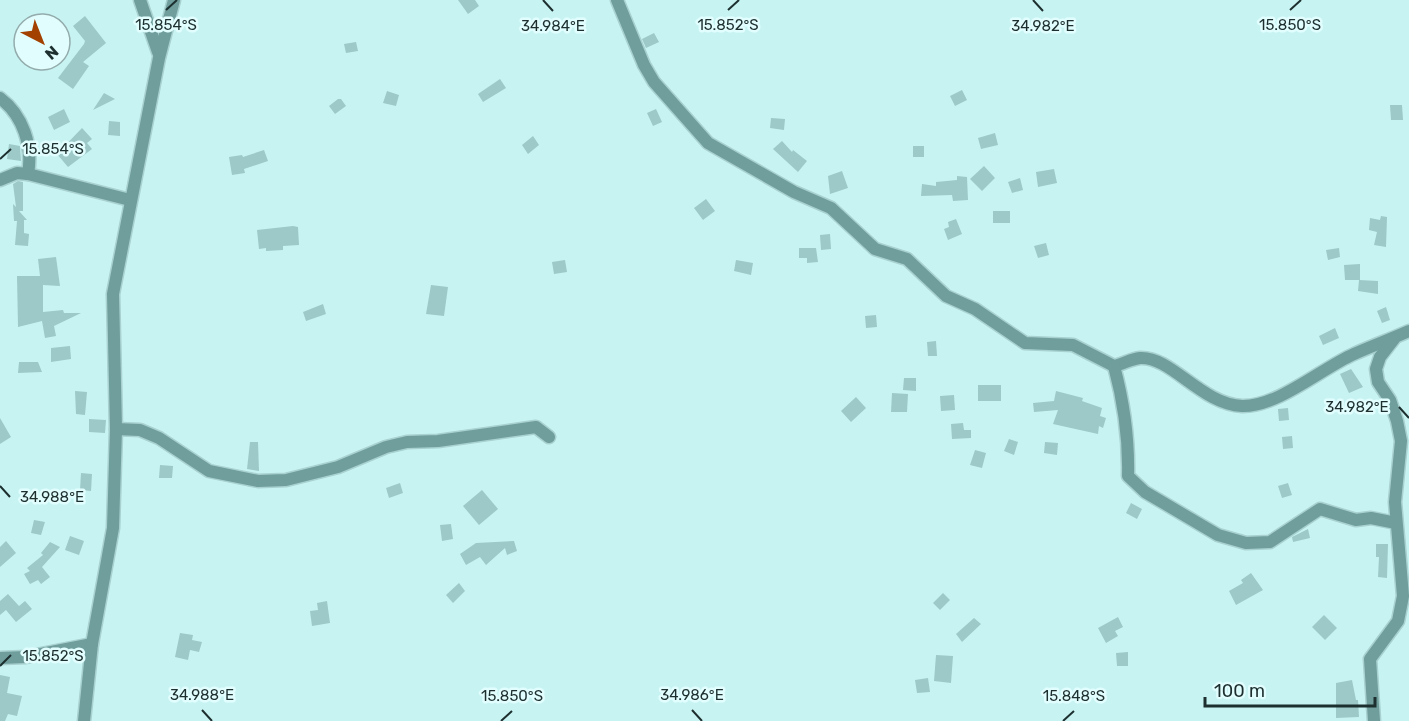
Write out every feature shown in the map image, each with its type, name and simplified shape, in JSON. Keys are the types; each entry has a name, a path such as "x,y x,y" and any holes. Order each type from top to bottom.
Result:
{"street":[{"path":"140,0 159,58"},
{"path":"84,721 92,644 114,528 116,429 113,294 159,58 174,0"},
{"path":"617,0 644,65 654,82 708,143 794,192 831,208 875,249 907,259 946,296 975,309 1025,343 1036,345 1065,343 1114,366 1140,358 1162,363 1199,391 1221,401 1242,406 1276,397 1353,354 1409,331"},
{"path":"0,98 15,111 24,130 30,162 28,174"},
{"path":"0,180 18,173 28,174 130,200"},
{"path":"1374,721 1370,659 1398,621 1403,596 1403,575 1396,523 1396,484 1401,441 1390,400 1378,382 1376,369 1380,357 1396,336"},
{"path":"1114,366 1123,401 1129,440 1128,476 1145,492 1218,535 1246,543 1270,542 1320,509 1356,520 1371,518 1396,523"},
{"path":"116,429 140,430 159,438 208,471 258,482 286,480 338,467 386,447 407,442 438,441 536,427 549,437"},
{"path":"0,658 26,657 92,644"}],"building":[{"path":"458,0 475,0 479,6 468,14"},
{"path":"85,16 106,43 83,62 89,66 73,89 58,78 63,72 72,72 72,60 85,41 73,26"},
{"path":"654,33 659,42 646,48 642,39"},
{"path":"356,42 358,51 346,53 344,44"},
{"path":"500,79 506,88 483,102 478,94"},
{"path":"962,90 967,100 955,106 950,96"},
{"path":"387,91 399,95 396,106 383,103"},
{"path":"104,93 115,99 93,110"},
{"path":"341,99 346,106 335,114 329,106"},
{"path":"1390,105 1402,105 1403,120 1391,120"},
{"path":"64,109 70,122 54,130 48,117"},
{"path":"656,109 662,122 653,126 647,113"},
{"path":"771,118 785,119 784,130 770,128"},
{"path":"109,121 120,122 120,136 108,135"},
{"path":"82,128 92,139 87,143 92,149 68,167 57,154"},
{"path":"995,133 998,145 981,149 978,138"},
{"path":"533,136 539,145 528,154 522,145"},
{"path":"782,141 792,152 793,150 807,161 798,172 773,149"},
{"path":"9,144 20,146 21,161 7,159"},
{"path":"913,146 924,146 924,157 913,157"},
{"path":"264,150 268,161 244,169 245,173 232,175 229,157 242,155 243,157"},
{"path":"984,166 995,178 982,191 970,179"},
{"path":"1054,169 1057,183 1038,187 1036,172"},
{"path":"842,171 848,188 830,194 828,176"},
{"path":"957,176 967,177 968,200 953,201 952,195 921,196 922,184 936,186 936,182 957,180"},
{"path":"1020,178 1023,190 1012,193 1008,182"},
{"path":"18,181 23,182 23,211 19,211 27,220 24,220 24,233 29,234 28,246 15,245 17,221 14,221 13,204 16,207 13,184"},
{"path":"706,199 715,211 703,220 694,208"},
{"path":"993,211 1010,211 1010,223 993,223"},
{"path":"1381,216 1387,217 1386,247 1374,245 1377,232 1369,230 1370,218 1380,220"},
{"path":"956,219 962,234 948,240 944,229 949,227 948,222"},
{"path":"298,227 299,245 283,246 283,250 259,249 257,230"},
{"path":"830,234 831,249 821,250 820,235"},
{"path":"1046,243 1049,255 1038,258 1034,246"},
{"path":"799,248 816,248 818,262 807,263 807,258 799,258"},
{"path":"1339,248 1340,257 1328,260 1326,250"},
{"path":"56,257 60,286 43,285 43,312 63,310 64,313 81,313 54,326 56,336 45,338 42,321 18,327 17,276 40,276 38,259"},
{"path":"565,260 567,272 554,274 552,262"},
{"path":"736,260 753,263 751,275 734,271"},
{"path":"1360,264 1360,280 1345,280 1344,265"},
{"path":"1359,280 1378,281 1378,294 1358,291"},
{"path":"431,285 448,287 444,316 426,314"},
{"path":"323,304 326,314 306,321 303,312"},
{"path":"1386,307 1390,320 1382,323 1377,311"},
{"path":"876,315 877,327 866,328 865,316"},
{"path":"1335,328 1339,338 1323,345 1319,336"},
{"path":"936,341 937,356 928,356 927,342"},
{"path":"70,346 71,359 51,362 51,348"},
{"path":"19,362 38,362 42,372 18,373"},
{"path":"1351,369 1363,387 1349,393 1340,374"},
{"path":"904,378 916,378 916,391 903,390"},
{"path":"978,385 1001,385 1001,401 978,401"},
{"path":"75,391 87,392 85,415 76,414"},
{"path":"1056,391 1083,398 1082,401 1102,408 1100,416 1106,418 1103,428 1099,426 1098,434 1053,424 1058,410 1034,412 1033,403 1054,401"},
{"path":"892,393 908,394 907,412 891,412"},
{"path":"954,395 955,410 941,411 940,396"},
{"path":"856,397 866,408 851,422 841,411"},
{"path":"1288,408 1289,420 1279,421 1278,409"},
{"path":"0,418 11,437 0,444"},
{"path":"89,419 106,420 105,433 89,432"},
{"path":"963,423 964,430 971,430 971,438 952,439 951,424"},
{"path":"1292,436 1293,448 1283,449 1282,437"},
{"path":"1009,439 1018,442 1014,455 1004,451"},
{"path":"250,442 258,442 259,471 247,469"},
{"path":"1045,442 1058,443 1057,455 1044,453"},
{"path":"975,450 986,453 982,468 970,465"},
{"path":"160,465 173,466 172,478 159,478"},
{"path":"81,473 92,474 91,491 80,490"},
{"path":"400,483 403,493 389,498 386,488"},
{"path":"1288,483 1292,495 1282,498 1278,486"},
{"path":"482,490 498,509 479,525 463,506"},
{"path":"1131,503 1142,509 1137,519 1126,513"},
{"path":"34,520 45,522 41,535 31,533"},
{"path":"451,524 453,539 442,541 440,525"},
{"path":"1308,529 1310,538 1293,542 1292,537"},
{"path":"70,536 84,541 79,555 65,550"},
{"path":"6,541 16,553 0,567 0,547"},
{"path":"514,541 517,551 507,555 505,548 486,565 480,557 466,565 460,554 476,543"},
{"path":"50,542 60,547 42,567 50,577 41,584 38,580 30,584 24,574 30,571 27,568 43,555 41,553"},
{"path":"1376,544 1388,544 1387,578 1378,577 1379,557 1376,557"},
{"path":"1251,573 1263,590 1236,605 1229,591 1243,583 1241,580"},
{"path":"459,583 465,591 453,603 446,595"},
{"path":"943,593 950,600 940,610 933,603"},
{"path":"8,594 19,606 25,601 32,609 16,622 6,610 0,615 0,601"},
{"path":"327,601 330,623 312,626 310,611 318,610 317,603"},
{"path":"1324,615 1337,628 1325,640 1312,627"},
{"path":"1118,617 1123,627 1115,631 1118,636 1106,643 1098,628"},
{"path":"974,618 981,624 962,642 956,634"},
{"path":"180,633 193,635 192,640 202,642 199,652 190,650 188,660 175,657"},
{"path":"1128,652 1128,666 1117,666 1116,653"},
{"path":"936,655 953,656 951,683 934,681"},
{"path":"0,675 10,677 7,693 22,696 17,716 8,714 5,721 0,721"},
{"path":"928,678 930,692 917,693 915,680"},
{"path":"1352,680 1356,700 1358,700 1359,717 1336,718 1336,683"}]}
